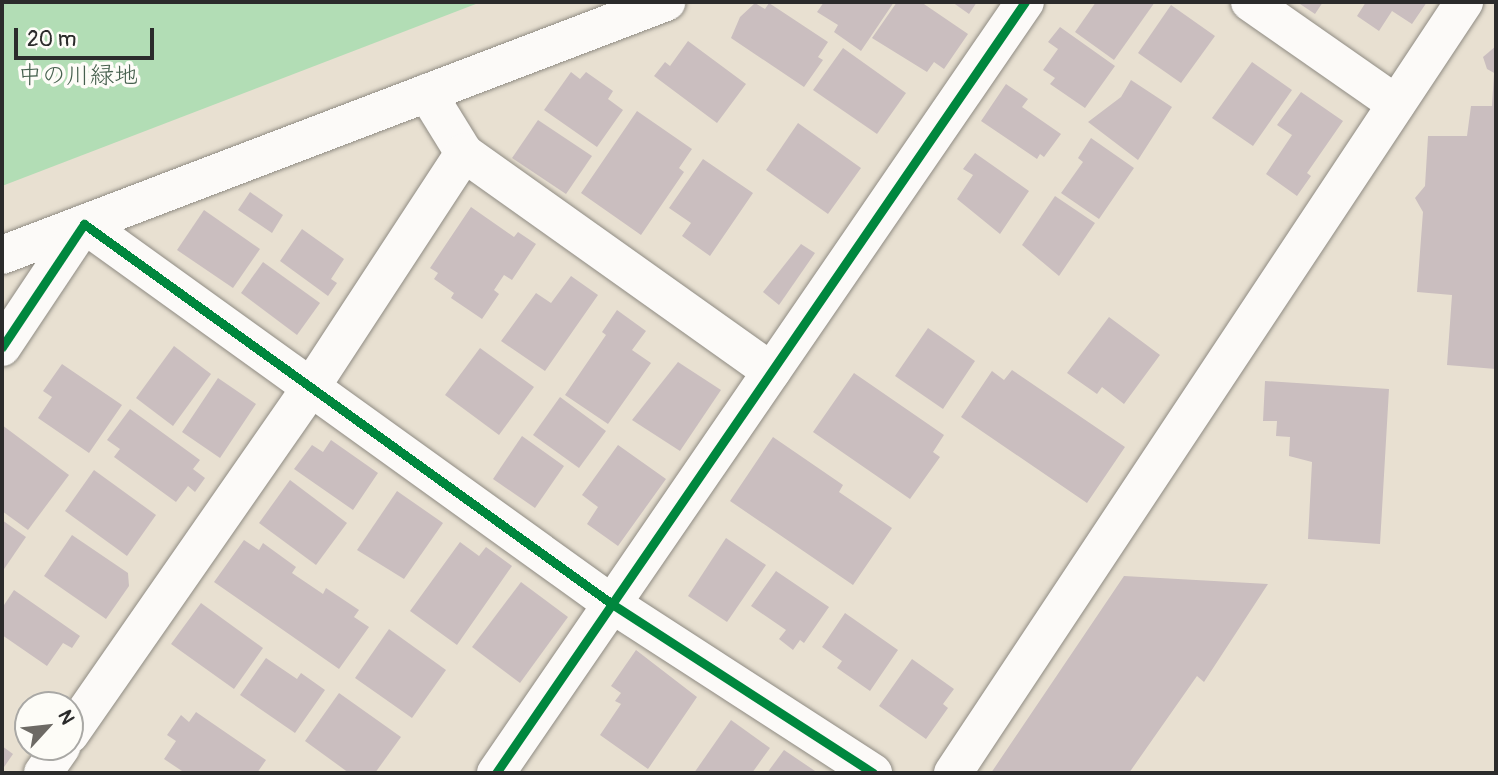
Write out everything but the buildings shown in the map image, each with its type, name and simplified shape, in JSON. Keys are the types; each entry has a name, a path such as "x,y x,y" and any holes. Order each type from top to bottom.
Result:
{"street":[{"path":"2,255 666,2"},
{"path":"496,773 1025,2"},
{"path":"1250,2 1396,104"},
{"path":"953,773 1464,2"},
{"path":"427,93 464,153 772,371"},
{"path":"84,714 311,387 464,153"},
{"path":"2,347 84,224"},
{"path":"84,224 612,604 873,773"}],"green space":[{"name":"中の川緑地","path":"2,2 481,2 2,186"}],"cycle path":[{"path":"496,773 1025,2"},
{"path":"2,347 84,224 612,604 873,773"}]}
